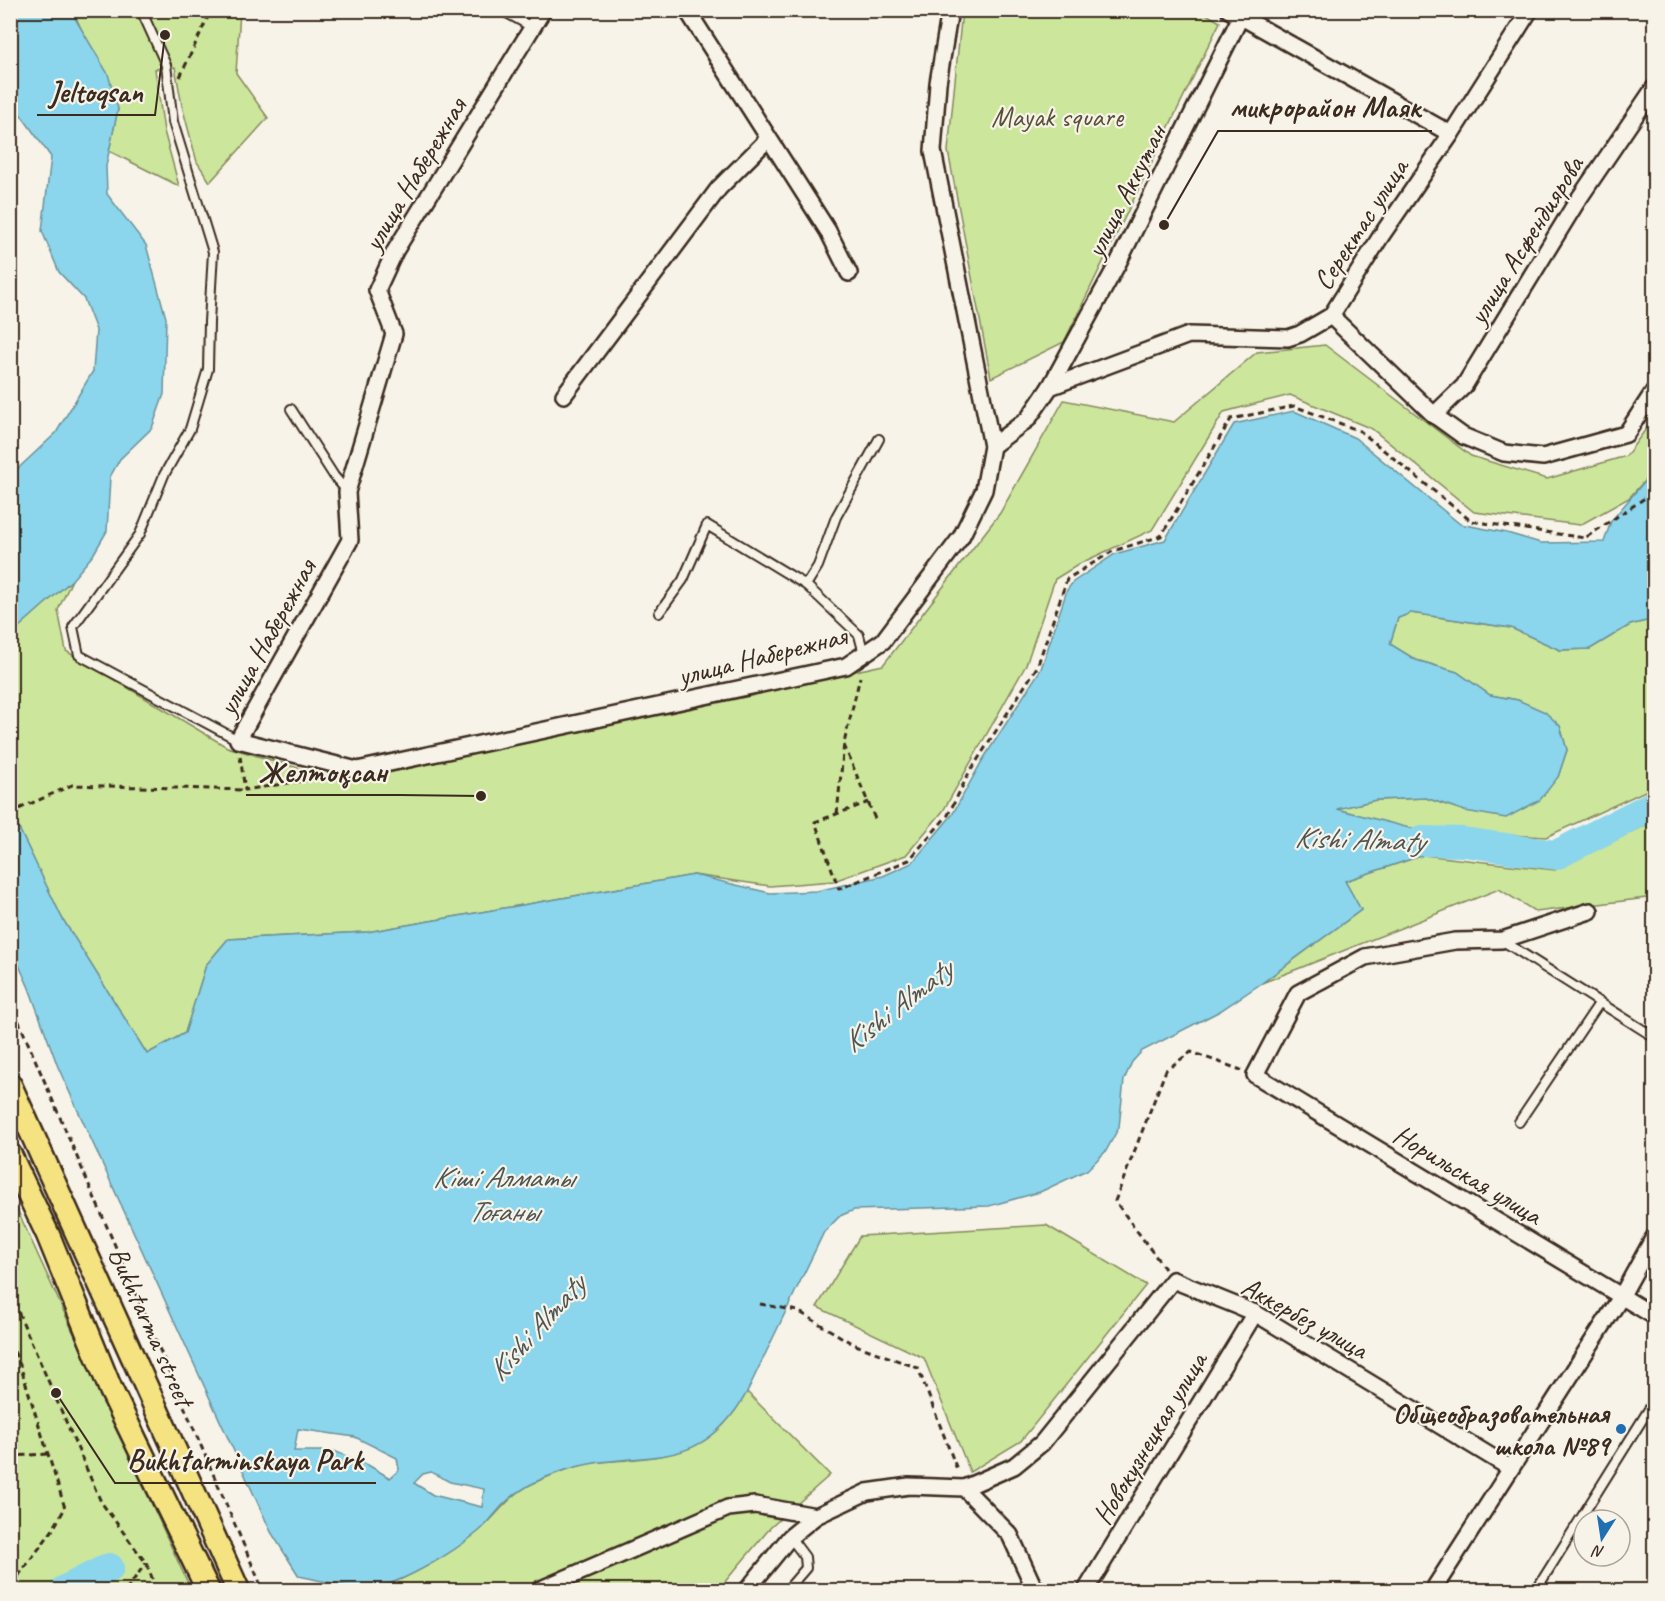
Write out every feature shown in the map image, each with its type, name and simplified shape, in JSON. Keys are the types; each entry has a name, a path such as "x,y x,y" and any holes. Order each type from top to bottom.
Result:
{"main road":[{"name":"Bukhtarma street","path":"10,1085 238,1590"},
{"name":"Bukhtarma street","path":"10,1155 48,1235 111,1390 208,1590"}],"street":[{"name":"улица Набережная","path":"543,10 395,251 377,290 394,334 347,492 350,540 238,740 357,770 846,666 865,656 884,641 961,537 984,490 992,446"},
{"path":"687,10 828,231 849,273"},
{"path":"950,10 938,83 933,152 992,446 1028,419 1050,387 1189,335 1288,338 1300,334 1331,316 1434,415 1462,436 1504,453 1543,457 1626,434 1654,391"},
{"name":"Серектас улица","path":"1331,316 1530,10"},
{"name":"улица Аккутан","path":"1050,387 1117,265 1238,13 1451,134"},
{"name":"улица Асфендиярова","path":"1434,415 1464,386 1576,204 1654,88"},
{"path":"564,395 719,188 768,139"},
{"path":"1255,1075 1298,993 1365,957 1455,941 1502,940 1590,911"},
{"name":"Норильская улица","path":"1255,1075 1654,1316"},
{"path":"1433,1590 1621,1297 1654,1237"},
{"path":"747,1590 790,1537 816,1516 867,1492 909,1486 964,1488 1014,1466 1042,1443 1173,1280"},
{"name":"Аккербез улица","path":"1173,1280 1256,1313 1510,1468"},
{"name":"Новокузнецкая улица","path":"1086,1590 1256,1313"},
{"path":"964,1488 1011,1535 1032,1587"},
{"path":"539,1590 728,1508 755,1505 816,1516"}],"lane":[{"path":"141,10 165,65 173,122 213,252 208,369 190,429 164,475 140,534 73,627 79,655 238,740"},
{"path":"501,10 532,27"},
{"path":"291,409 334,476 347,492"},
{"path":"806,585 818,566 837,517 879,439"},
{"path":"659,613 683,580 707,525 806,585 859,635 865,656"},
{"path":"1502,940 1654,1037"},
{"path":"1519,1122 1599,1002"},
{"path":"1536,1590 1654,1401"},
{"path":"787,1590 806,1568 805,1557 790,1537"},
{"path":"1032,1587 1052,1590"}],"path":[{"path":"180,77 207,20 209,10"},
{"path":"868,802 815,822 839,889 909,860 948,815 969,773 1037,667 1067,579 1113,551 1161,536 1231,419 1294,406 1360,431 1472,521 1585,538 1654,492"},
{"path":"837,814 844,743 865,656"},
{"path":"238,740 245,790"},
{"path":"844,743 875,819"},
{"path":"10,813 72,785 245,790 357,770"},
{"path":"10,1001 263,1590"},
{"path":"1173,1280 1115,1201 1166,1070 1191,1052 1255,1075"},
{"path":"10,1293 101,1502 146,1563 157,1590"},
{"path":"760,1304 798,1311 853,1344 918,1368 964,1488"},
{"path":"10,1342 20,1365 65,1508 52,1531 10,1587"},
{"path":"10,1456 49,1454"},
{"path":"126,1590 146,1563"}],"green space":[{"path":"73,11 240,11 236,73 268,118 210,182 197,162 182,106 175,67 155,69 164,131 179,186 109,151 118,109"},
{"name":"Mayak square","path":"962,11 1201,11 1220,22 1064,342 991,378 948,151"},
{"path":"1325,345 1471,456 1547,479 1626,456 1654,418 1654,470 1629,498 1580,525 1474,512 1372,429 1290,395 1224,412 1152,530 1081,563 1055,579 1026,665 943,811 906,855 834,881 770,886 694,875 367,932 228,939 206,965 185,1033 147,1054 62,918 11,812 11,633 72,580 58,610 66,651 227,747 346,782 883,665 1000,513 1064,400 1174,422 1257,352"},
{"path":"1411,613 1511,628 1560,650 1590,649 1630,625 1654,619 1654,787 1546,837 1411,829 1335,809 1376,800 1426,798 1465,811 1558,777 1567,750 1560,726 1518,700 1490,695 1457,672 1416,660 1390,644 1398,618"},
{"path":"1654,821 1654,897 1536,912 1499,889 1262,983 1361,910 1345,881 1423,855 1555,870"},
{"path":"11,1196 191,1590 11,1590"},
{"path":"1046,1225 1146,1285 1021,1441 970,1472 924,1358 817,1307 860,1236"},
{"path":"747,1392 830,1475 771,1527 718,1590 393,1590 390,1584 414,1573 462,1544 526,1487 586,1464 648,1458 683,1451 711,1436 724,1425"}],"water":[{"path":"11,10 73,11 108,74 118,109 106,166 107,194 146,245 166,318 164,394 152,428 120,459 110,477 107,531 93,555 72,580 11,634 11,475 56,433 93,371 96,330 84,299 59,272 42,231 51,157 11,101"},
{"name":"Кіші Алматы Тоғаны","path":"1294,411 1355,438 1460,524 1507,533 1541,543 1604,542 1611,521 1654,470 1654,619 1630,625 1590,649 1560,650 1511,628 1411,613 1398,618 1390,644 1416,660 1457,672 1490,695 1518,700 1545,712 1560,726 1567,750 1558,777 1540,800 1506,818 1465,811 1426,798 1376,800 1337,809 1463,842 1345,881 1361,910 1220,1011 1142,1051 1132,1062 1124,1080 1119,1127 1106,1151 1087,1170 1040,1192 989,1206 854,1210 840,1216 824,1232 747,1392 727,1421 706,1439 685,1450 662,1456 586,1465 543,1478 511,1497 482,1528 456,1548 429,1565 388,1584 375,1588 360,1588 299,1576 271,1532 58,1067 29,988 11,947 11,812 62,918 147,1054 185,1033 206,965 228,939 367,932 694,875 770,893 817,891 883,876 912,863 952,815 982,761 1041,669 1067,590 1073,582 1115,554 1165,540 1234,424","holes":["298,1429 355,1437 397,1458 399,1470 390,1478 368,1465 334,1451 294,1451","431,1472 450,1482 484,1489 482,1507 433,1495 414,1483 423,1474"]}],"waterway":[{"name":"Kіshі Almaty","path":"1421,841 1463,842 1556,855 1654,805"},
{"name":"Kіshі Almaty","path":"65,1590 109,1568"}],"place":[{"name":"Jeltoqsan","path":"165,35"},
{"name":"микрорайон Маяк","path":"1164,225"},
{"name":"Желтоқсан","path":"481,796"},
{"name":"Bukhtarminskaya Park","path":"56,1393"},
{"name":"Общеобразовательная школа №89","path":"1621,1429"}]}
